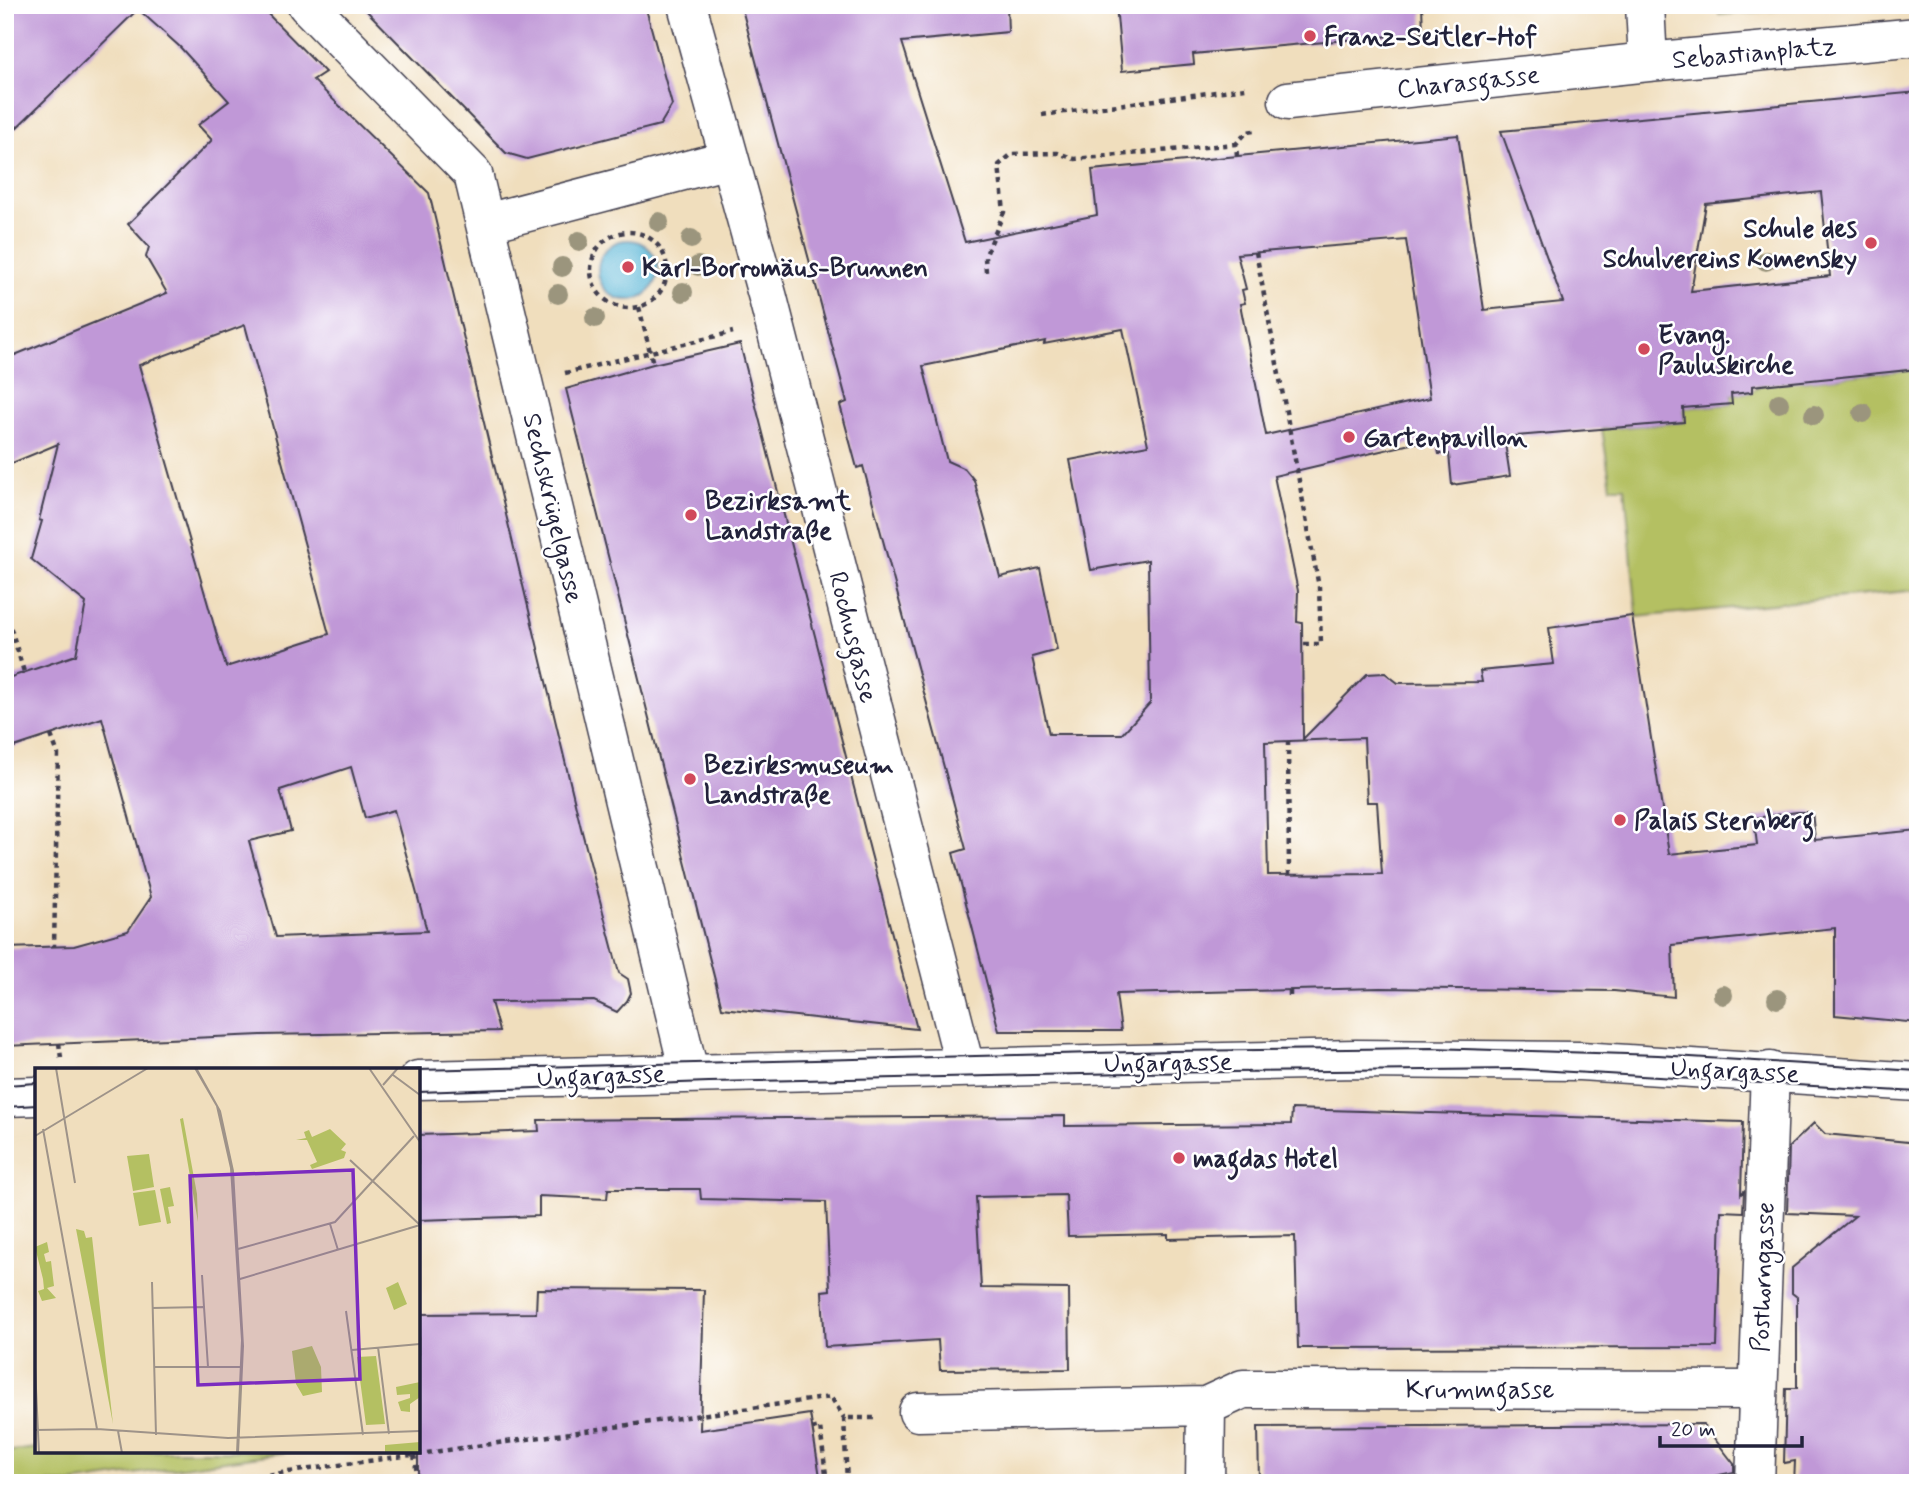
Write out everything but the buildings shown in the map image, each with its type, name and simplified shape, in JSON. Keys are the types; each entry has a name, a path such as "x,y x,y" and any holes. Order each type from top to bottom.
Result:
{"street":[{"name":"Sechskrügelgasse","path":"307,5 473,174 690,1072"},
{"name":"Rochusgasse","path":"687,5 771,311 965,1067"},
{"name":"Sebastianplatz","path":"1644,5 1647,62 1918,37"},
{"name":"Charasgasse","path":"1288,101 1647,62"},
{"path":"486,223 729,159"},
{"name":"Ungargasse","path":"420,1080 1370,1059 1580,1061 1918,1082"},
{"name":"Posthorngasse","path":"1755,1483 1770,1071"},
{"path":"5,1097 35,1096"},
{"name":"Krummgasse","path":"918,1412 1206,1406 1243,1389 1758,1390"},
{"path":"1205,1483 1206,1406"}],"path":[{"path":"1042,115 1247,88"},
{"path":"986,272 985,257 1004,212 999,165 1012,154 1058,153 1075,159 1236,144 1247,132 1254,131"},
{"path":"1236,144 1237,156"},
{"path":"628,232 651,239 664,259 664,283 650,302 639,307 616,306 606,300 593,281 593,259 606,240 616,234 628,232"},
{"path":"1256,253 1320,587 1321,644 1302,644"},
{"path":"639,307 653,364"},
{"path":"557,375 742,330"},
{"path":"5,609 24,672"},
{"path":"51,735 58,754 54,946"},
{"path":"1288,741 1289,875"},
{"path":"1290,991 1290,1000"},
{"path":"209,1483 831,1397 844,1418 847,1483"},
{"path":"844,1418 882,1418 918,1412"},
{"path":"812,1429 820,1427 827,1483"},
{"path":"414,1455 417,1474"}],"green space":[{"path":"1719,5 1834,5 1719,15"},
{"path":"1797,353 1800,381 1918,369 1918,590 1637,617 1625,487 1611,487 1602,429 1684,422 1683,408 1732,404 1731,394 1752,392"},
{"path":"35,1448 35,1453 280,1453 71,1483 5,1483 5,1452"}],"water":[{"name":"Karl-Borromäus-Brunnen","path":"628,240 649,249 658,270 649,291 628,300 607,291 598,270 607,249"}],"tram line":[{"path":"420,1070 1172,1051 1432,1048 1658,1055 1918,1071"},
{"path":"420,1092 709,1082 1131,1073 1520,1069 1918,1092"},
{"path":"5,1085 35,1083"},
{"path":"5,1107 35,1105"}],"place":[{"name":"Franz-Seitler-Hof","path":"1310,36"},
{"name":"Schule des Schulvereins Komensky","path":"1871,243"},
{"name":"Karl-Borromäus-Brunnen","path":"628,267"},
{"name":"Evang. Pauluskirche","path":"1644,349"},
{"name":"Gartenpavillon","path":"1349,437"},
{"name":"Bezirksamt Landstraße","path":"691,515"},
{"name":"Bezirksmuseum Landstraße","path":"690,779"},
{"name":"Palais Sternberg","path":"1620,820"},
{"name":"magdas Hotel","path":"1179,1158"}]}
